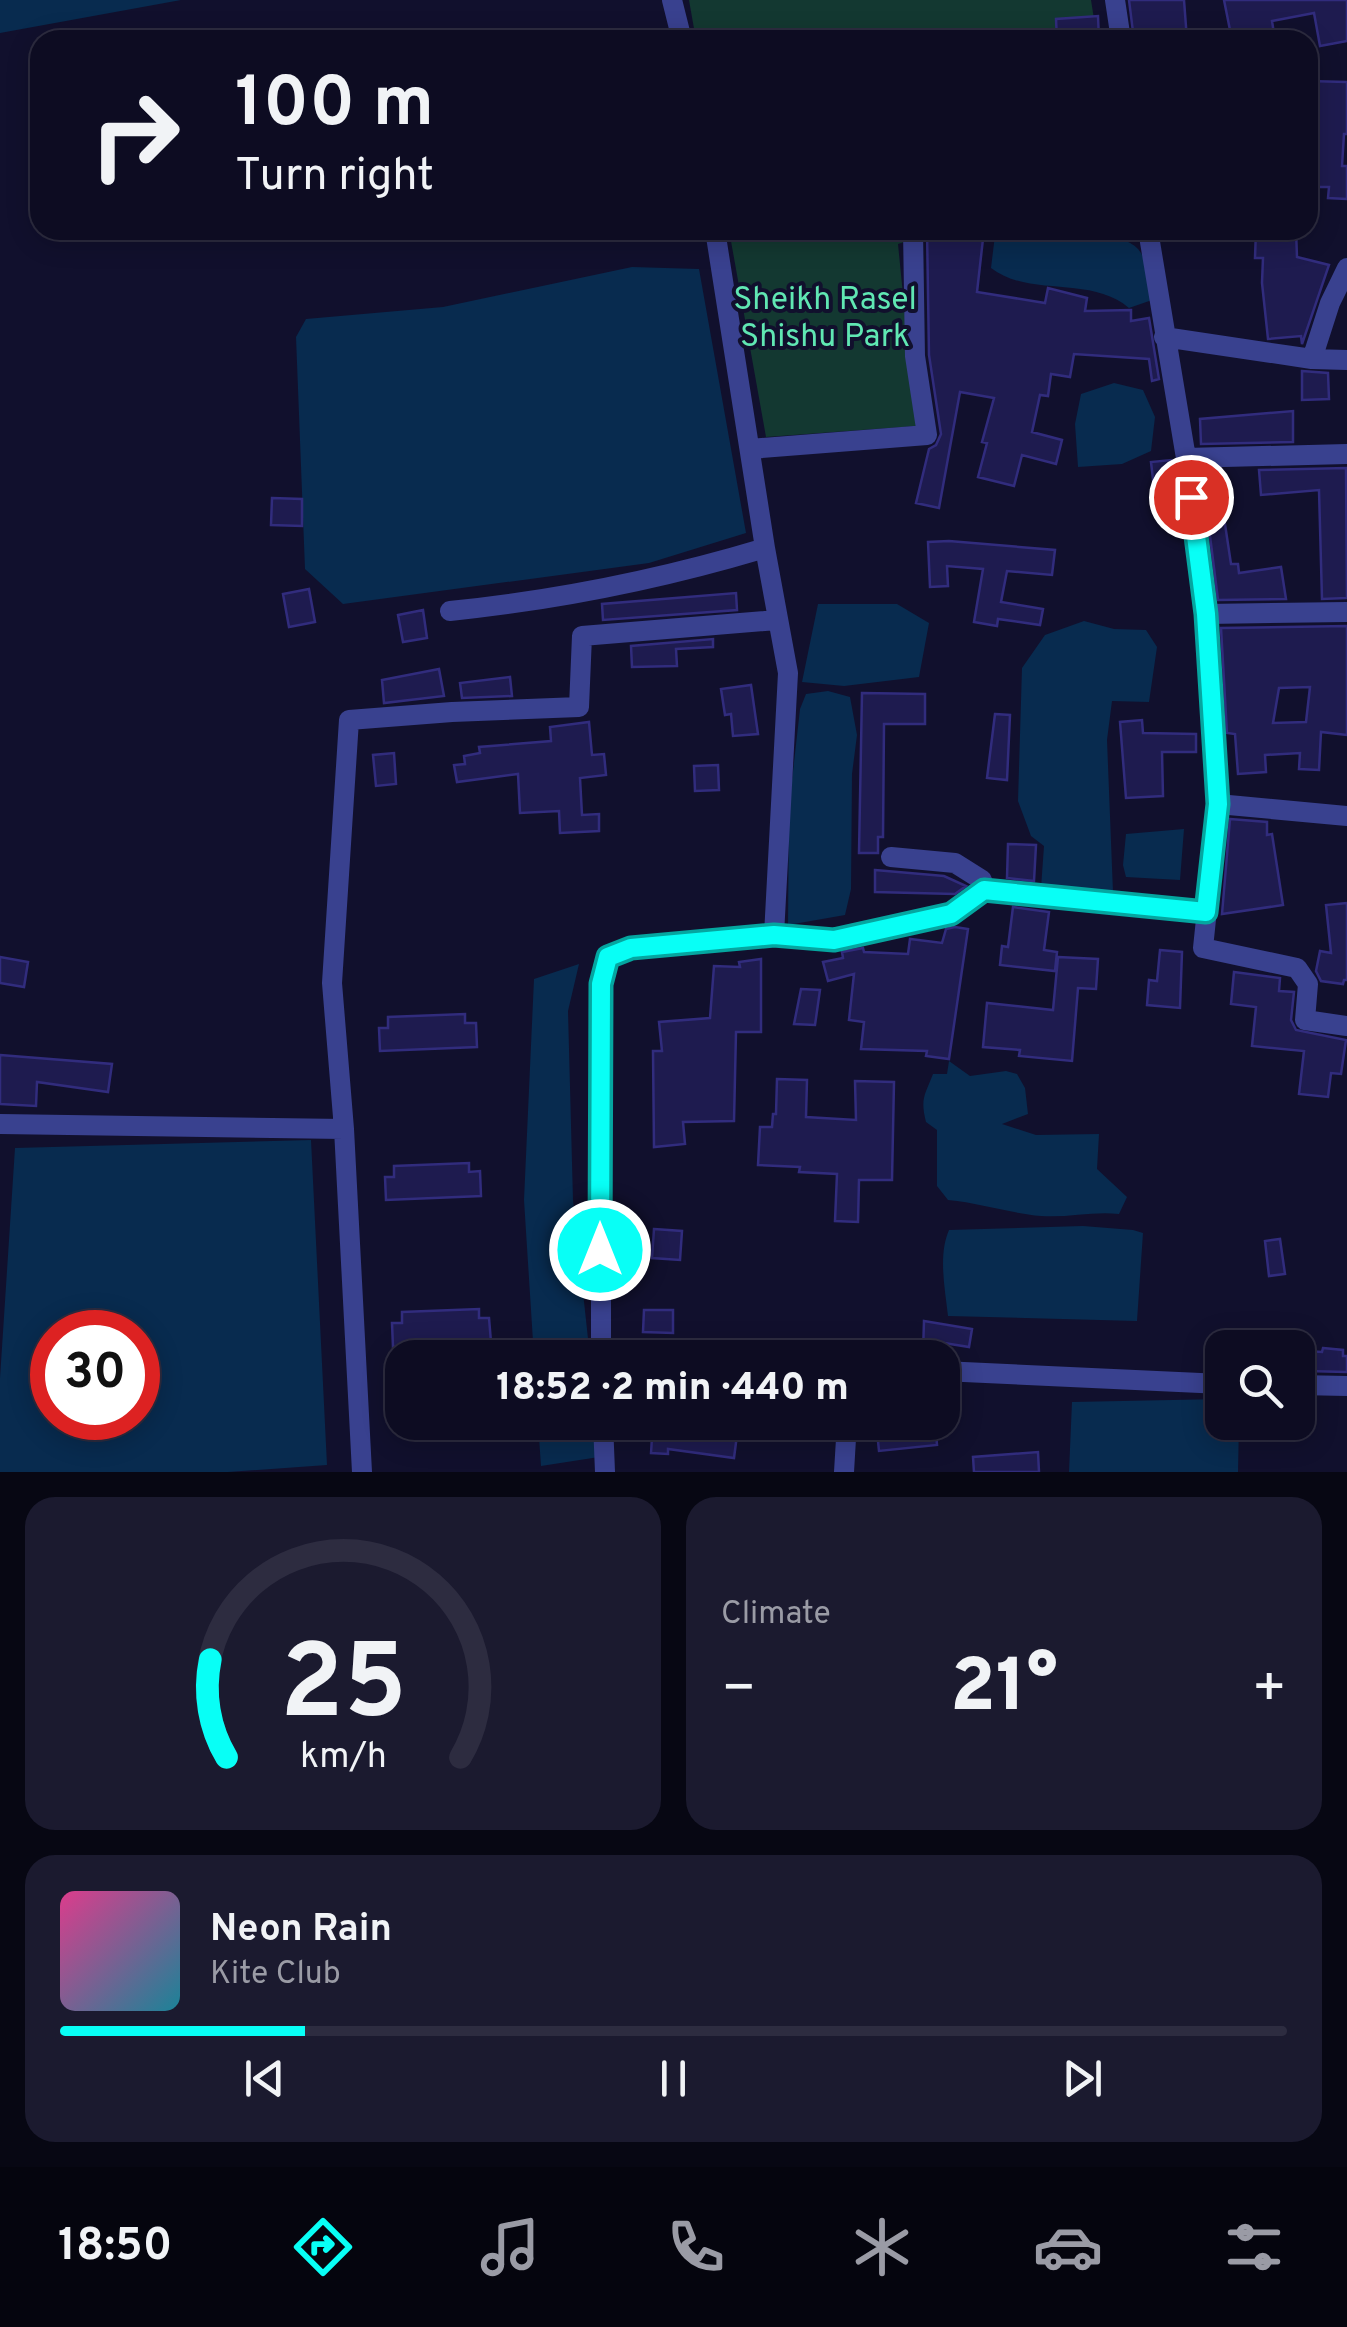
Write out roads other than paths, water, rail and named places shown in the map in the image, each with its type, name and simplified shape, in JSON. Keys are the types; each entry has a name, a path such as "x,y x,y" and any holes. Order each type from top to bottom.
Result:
{"street":[{"path":"672,0 680,30"},
{"path":"1115,0 1120,30"},
{"path":"717,240 788,673 774,935"},
{"path":"750,449 927,436 915,356 913,240"},
{"path":"1149,240 1186,458 1206,614 1218,804 1202,948 1297,968 1308,984 1305,1020 1347,1026"},
{"path":"1312,359 1330,303 1347,268"},
{"path":"1164,337 1312,359 1347,360"},
{"path":"1186,458 1347,454"},
{"path":"450,611 537,602 692,570 765,548"},
{"path":"1206,614 1347,612"},
{"path":"362,1472 332,983 349,720 579,707 582,636 777,620"},
{"path":"1218,804 1347,816"},
{"path":"891,857 955,863 982,880 984,890"},
{"path":"601,1340 601,984 608,957 631,948 774,935 834,940 951,914 984,890 1206,912"},
{"path":"0,1124 344,1130"},
{"path":"960,1372 1205,1383"},
{"path":"1315,1385 1347,1386"},
{"path":"604,1440 605,1472"},
{"path":"844,1472 846,1440"}],"water":[{"path":"0,0 181,0 0,33"},
{"path":"994,240 1124,240 1141,253 1152,300 1129,308 1096,292 1024,282 991,268"},
{"path":"632,267 699,269 746,533 649,563 343,604 305,569 296,337 306,319 443,307"},
{"path":"1114,383 1143,390 1155,417 1151,451 1122,464 1078,467 1075,424 1081,394"},
{"path":"818,604 897,604 929,623 919,677 844,686 802,682"},
{"path":"1084,621 1114,629 1146,630 1157,647 1149,702 1112,701 1107,740 1113,892 1104,896 1041,888 1044,846 1031,836 1018,801 1022,668 1045,635"},
{"path":"828,691 850,697 857,735 852,774 851,889 845,915 788,925 789,807 800,709 806,694"},
{"path":"1184,829 1180,880 1126,877 1126,834"},
{"path":"579,964 568,1011 573,1200 588,1340 533,1340 524,1200 534,979"},
{"path":"949,1061 970,1076 1006,1071 1017,1074 1025,1088 1028,1114 1002,1124 1036,1135 1099,1134 1097,1169 1127,1197 1119,1214 1041,1216 948,1200 937,1186 937,1130 926,1122 923,1102 933,1074 947,1074"},
{"path":"311,1140 327,1465 228,1472 0,1472 0,1378 15,1148"},
{"path":"1083,1226 1143,1233 1137,1321 948,1316 943,1261 949,1230"},
{"path":"1205,1399 1205,1440 1239,1440 1238,1472 1069,1472 1072,1402"},
{"path":"539,1440 598,1440 599,1457 541,1466"}],"park label":[{"name":"Sheikh Rasel Shishu Park","path":"825,316"}]}
